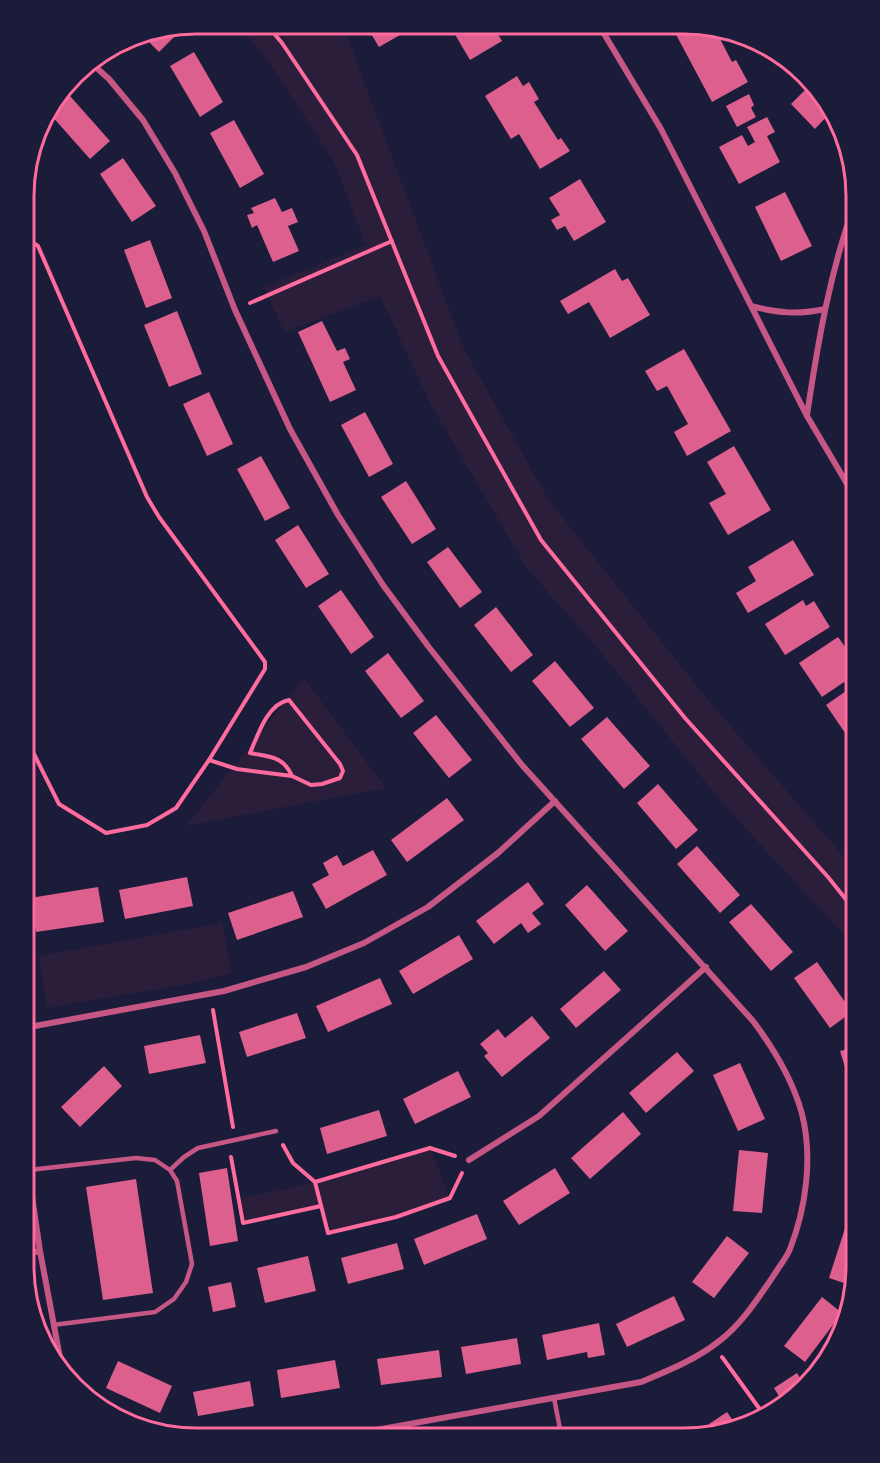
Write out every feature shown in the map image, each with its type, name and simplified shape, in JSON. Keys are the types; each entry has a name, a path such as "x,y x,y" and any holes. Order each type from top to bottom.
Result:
{"street":[{"path":"604,34 661,129 807,416 846,482"},
{"path":"98,69 143,120 176,173 204,231 235,310 290,429 338,515 383,585 515,756 753,1021 786,1072 802,1114 807,1159 803,1203 789,1250 755,1304 712,1346 681,1365 641,1382 388,1428"},
{"path":"807,416 825,309 834,267 846,231"},
{"path":"751,306 771,311 803,314 825,309"},
{"path":"35,1026 210,993 306,967 363,943 428,907 498,853 555,801"},
{"path":"469,1160 538,1116 706,967"},
{"path":"35,1214 58,1351"},
{"path":"35,1252 40,1251"}],"lane":[{"path":"170,1170 198,1148 276,1131"},
{"path":"35,1169 136,1158 155,1160 170,1170 177,1181 192,1264 186,1282 174,1299 155,1312 53,1325"},
{"path":"554,1398 560,1428"}],"path":[{"path":"274,34 357,154 438,356 541,540 685,718 845,899"},
{"path":"235,310 392,241"},
{"path":"35,244 38,246 147,497 159,517 265,662 265,669 209,760 176,808 147,825 106,833 58,804 35,757"},
{"path":"209,760 237,769 292,776 311,785 340,778 343,771 340,764 289,700 280,701 266,718 250,753 280,759 288,766 292,776"},
{"path":"210,993 235,1139"},
{"path":"276,1131 293,1162 315,1182 328,1233 396,1217 450,1198 469,1160 430,1148 315,1182"},
{"path":"228,1141 243,1223 321,1206"},
{"path":"712,1346 760,1409"}],"shaded area":[{"path":"245,34 343,34 347,36 463,347 548,499 709,701 845,859 845,936 723,804 605,657 526,567 430,403 380,296 284,332 264,287 366,245 334,162 268,61"},
{"path":"304,678 386,788 186,826"},
{"path":"222,923 232,973 189,984 47,1008 39,956"},
{"path":"430,1148 450,1198 396,1217 328,1233 321,1206 243,1223 239,1199 315,1182"}],"building":[{"path":"371,34 399,34 400,35 379,47"},
{"path":"455,34 498,34 502,41 470,60"},
{"path":"676,34 720,39 732,62 736,60 748,82 712,102"},
{"path":"175,36 159,52 149,42"},
{"path":"194,52 223,102 200,117 170,66"},
{"path":"517,76 523,86 529,82 539,99 534,102 558,140 561,138 570,151 540,169 519,134 511,139 485,96"},
{"path":"805,90 825,118 815,129 791,104"},
{"path":"749,94 754,105 751,108 756,117 737,127 726,106"},
{"path":"69,97 110,141 90,159 55,119"},
{"path":"767,117 775,132 767,136 780,162 739,184 719,147 742,135 748,146 755,142 747,127"},
{"path":"234,120 264,174 240,188 210,133"},
{"path":"123,158 156,206 132,222 100,174"},
{"path":"580,179 606,222 574,241 565,226 557,230 551,220 560,215 549,198"},
{"path":"785,192 812,246 781,261 755,207"},
{"path":"275,198 282,212 292,208 298,222 288,226 299,251 273,262 257,225 252,228 247,215 254,213 251,208"},
{"path":"150,240 172,298 146,308 124,250"},
{"path":"615,269 622,281 628,278 650,315 610,338 589,302 568,314 560,301"},
{"path":"177,311 202,374 169,387 144,325"},
{"path":"322,321 337,351 345,348 350,359 343,362 356,390 330,402 298,332"},
{"path":"684,349 731,431 687,456 674,432 688,424 667,386 657,391 645,371"},
{"path":"209,392 233,444 207,456 183,404"},
{"path":"365,412 393,464 369,477 341,425"},
{"path":"734,446 771,510 728,535 709,503 726,494 707,462"},
{"path":"261,456 290,508 265,521 237,469"},
{"path":"406,481 436,529 412,544 381,497"},
{"path":"298,525 329,574 306,588 275,540"},
{"path":"793,540 814,575 748,613 736,593 756,581 748,567"},
{"path":"448,547 482,592 460,608 427,562"},
{"path":"341,590 374,637 351,654 318,606"},
{"path":"803,600 806,606 814,601 830,627 785,655 765,624"},
{"path":"496,607 533,655 511,672 474,625"},
{"path":"838,637 846,648 846,681 822,697 799,663"},
{"path":"388,653 424,701 401,718 365,671"},
{"path":"555,661 594,708 570,727 532,681"},
{"path":"846,691 846,734 826,705"},
{"path":"436,715 472,760 449,778 413,733"},
{"path":"607,717 650,766 624,789 581,739"},
{"path":"658,784 698,830 676,849 637,803"},
{"path":"447,798 464,820 407,862 391,840"},
{"path":"697,846 740,895 720,913 677,864"},
{"path":"373,850 387,875 326,909 312,884 329,875 323,863 337,855 343,866"},
{"path":"187,877 193,906 125,919 119,890"},
{"path":"528,882 544,904 532,913 541,924 528,933 521,923 494,944 476,921"},
{"path":"587,885 628,931 605,951 565,905"},
{"path":"98,887 104,922 36,932 35,897"},
{"path":"293,891 303,917 237,940 228,913"},
{"path":"751,904 793,952 771,971 729,922"},
{"path":"459,935 473,959 413,994 399,971"},
{"path":"817,962 845,1002 845,1017 830,1028 794,978"},
{"path":"604,971 621,990 576,1028 560,1009"},
{"path":"380,978 392,1004 328,1032 316,1006"},
{"path":"297,1013 306,1038 247,1057 239,1032"},
{"path":"532,1016 550,1038 502,1077 484,1056 488,1053 480,1044 498,1029 505,1038"},
{"path":"200,1035 206,1063 149,1074 144,1046"},
{"path":"845,1050 845,1068 840,1051"},
{"path":"677,1052 694,1071 646,1113 629,1093"},
{"path":"740,1063 765,1119 738,1131 713,1075"},
{"path":"104,1066 122,1086 80,1127 61,1107"},
{"path":"458,1071 471,1097 415,1124 403,1099"},
{"path":"379,1110 387,1136 327,1154 320,1128"},
{"path":"623,1112 641,1134 590,1179 571,1158"},
{"path":"739,1150 768,1153 762,1213 733,1211"},
{"path":"227,1168 238,1241 210,1246 199,1173"},
{"path":"555,1168 570,1193 519,1225 503,1201"},
{"path":"136,1179 153,1293 103,1300 86,1187"},
{"path":"477,1214 487,1239 424,1265 414,1239"},
{"path":"845,1228 844,1283 829,1278"},
{"path":"727,1236 749,1253 714,1298 692,1282"},
{"path":"397,1243 404,1269 348,1284 341,1258"},
{"path":"308,1256 316,1291 265,1303 257,1268"},
{"path":"231,1282 236,1307 213,1312 208,1287"},
{"path":"674,1296 685,1320 627,1347 616,1324"},
{"path":"822,1297 839,1310 836,1321 805,1362 784,1346"},
{"path":"599,1323 605,1355 588,1358 587,1352 547,1360 542,1335"},
{"path":"517,1338 521,1364 466,1374 461,1347"},
{"path":"439,1350 442,1377 381,1385 377,1359"},
{"path":"335,1360 340,1388 281,1398 277,1370"},
{"path":"118,1361 172,1386 160,1413 106,1388"},
{"path":"797,1373 800,1378 779,1397 774,1388"},
{"path":"250,1381 254,1406 198,1416 193,1392"},
{"path":"727,1412 733,1421 710,1426 709,1424"}]}
